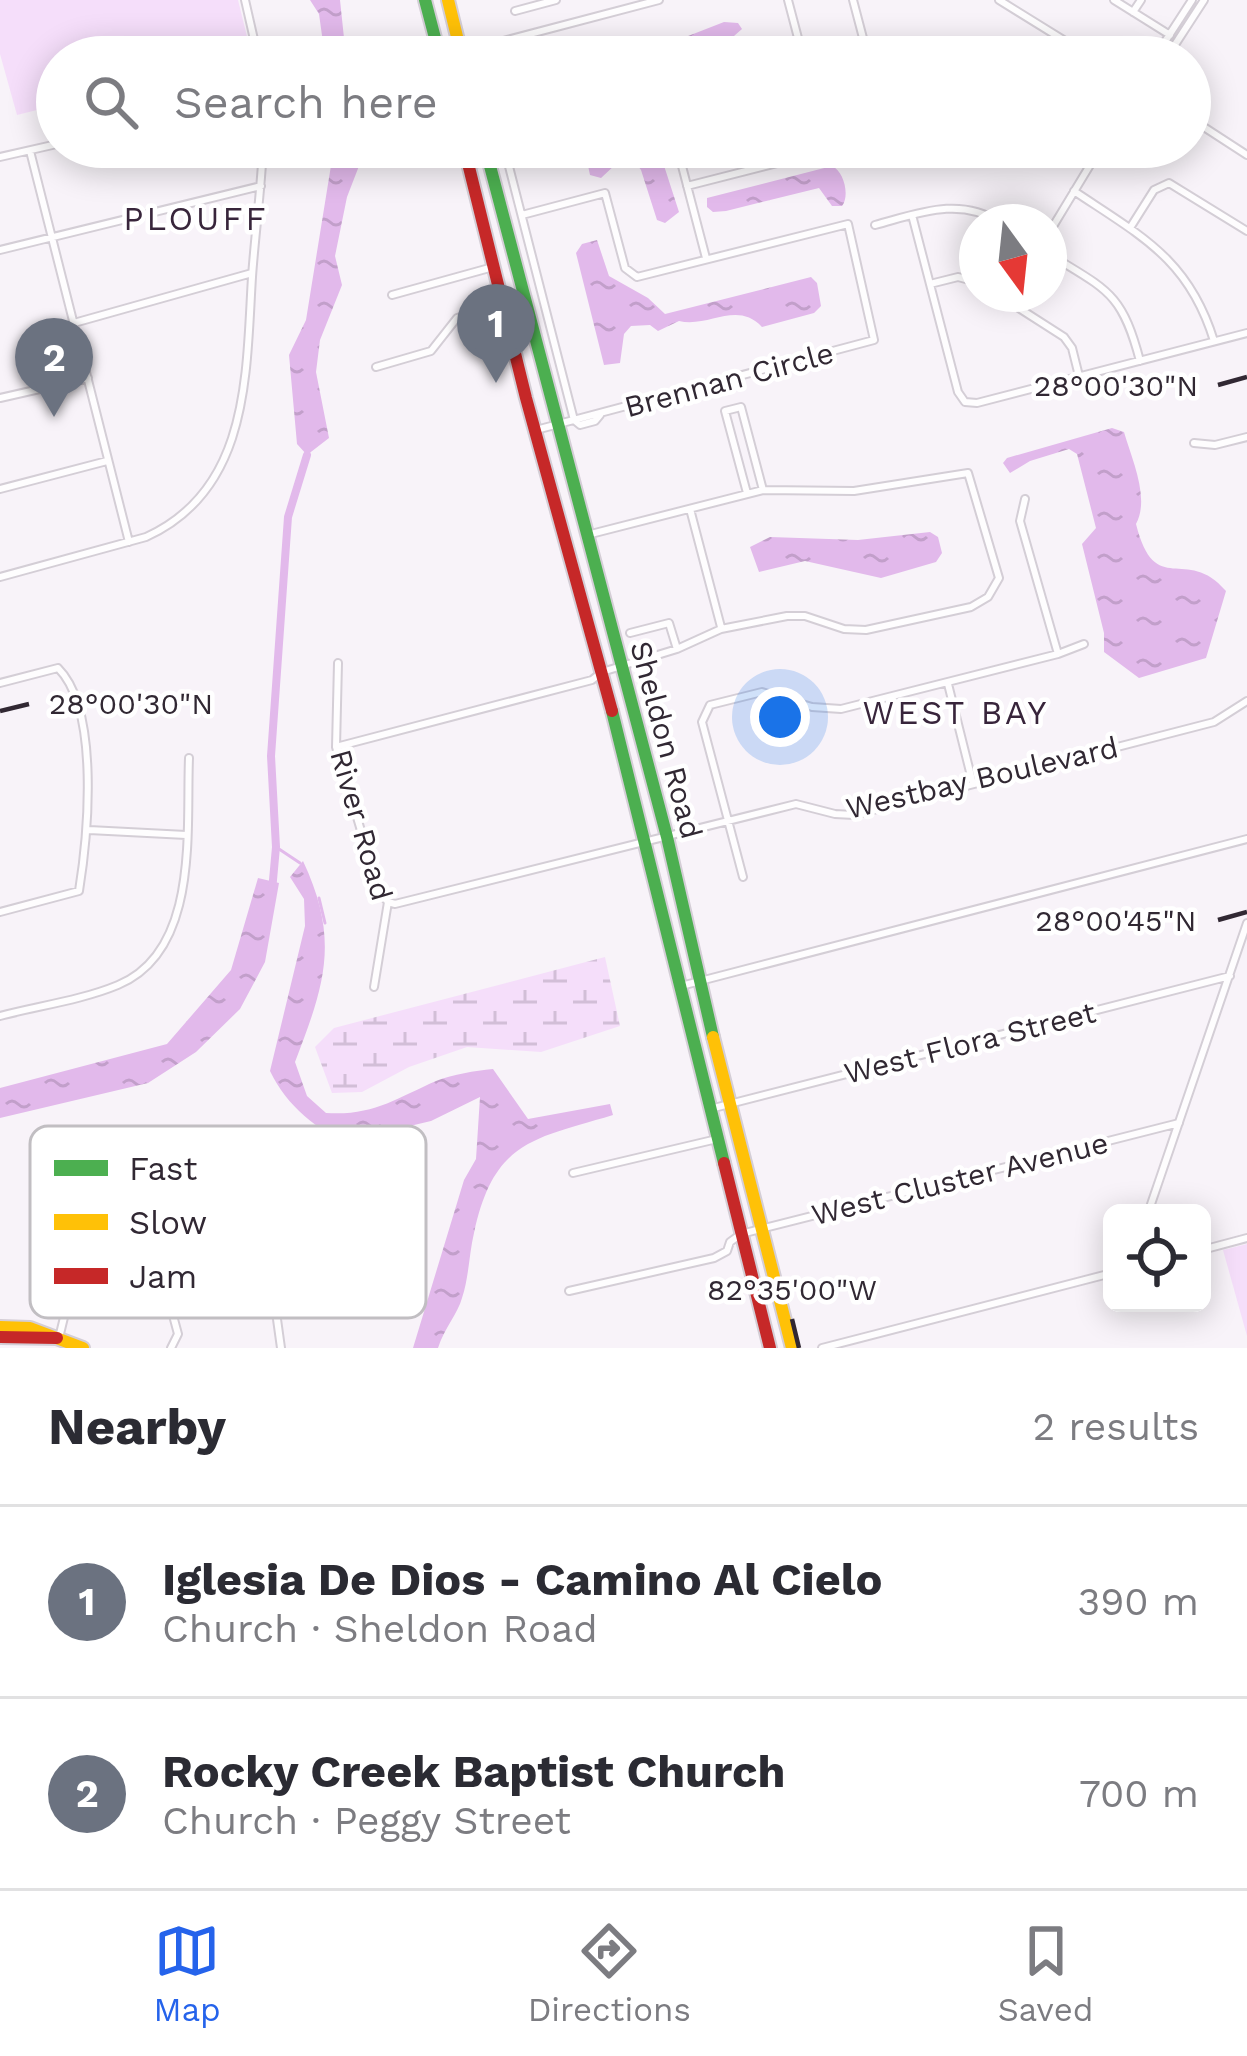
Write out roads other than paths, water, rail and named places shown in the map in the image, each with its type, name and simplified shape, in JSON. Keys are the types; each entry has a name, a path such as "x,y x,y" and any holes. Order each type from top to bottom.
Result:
{"main road":[{"path":"425,0 434,36"},
{"path":"448,0 457,36"},
{"name":"Sheldon Road","path":"469,168 502,306 602,672 770,1348"},
{"name":"Sheldon Road","path":"491,168 667,837 792,1348"},
{"path":"0,1327 30,1328 83,1348"},
{"path":"0,1337 59,1338"}],"street":[{"path":"245,0 253,36"},
{"path":"515,10 556,0"},
{"path":"522,36 659,0"},
{"path":"788,0 797,36"},
{"path":"853,0 862,36"},
{"path":"999,0 1057,36"},
{"path":"1114,0 1170,35 1192,0"},
{"path":"1133,12 1141,0"},
{"path":"1181,36 1204,0"},
{"path":"1211,132 1247,155"},
{"path":"0,158 36,149"},
{"path":"30,151 129,542"},
{"path":"0,577 129,542 166,529 192,510 230,445 244,394 262,168"},
{"path":"510,168 574,420"},
{"path":"682,168 706,258"},
{"path":"687,186 758,168"},
{"path":"1066,204 1088,168"},
{"path":"1130,228 1154,190 1168,183 1247,231"},
{"path":"0,250 261,186"},
{"path":"1074,191 1159,248 1185,275 1204,309 1214,342"},
{"name":"Brennan Circle","path":"522,215 604,193 629,274 637,277 848,224 874,340 580,424 574,420 535,430"},
{"path":"875,225 945,207 959,208"},
{"path":"912,215 958,392 965,401 977,404 1247,333"},
{"path":"1067,266 1117,300 1129,319 1140,361"},
{"path":"392,295 493,267"},
{"path":"74,323 252,273"},
{"path":"930,284 959,277"},
{"path":"376,367 430,351 457,317 502,306"},
{"path":"1025,312 1064,337 1072,348 1079,377"},
{"path":"0,398 88,378"},
{"path":"747,494 724,411 741,407 763,490"},
{"path":"1194,443 1215,446 1247,437"},
{"path":"0,489 107,461"},
{"path":"336,747 592,680 602,672 677,649 721,628 806,616 844,629 866,630 971,607 988,597 999,578 968,473 854,491 763,490 586,535"},
{"path":"1025,499 1020,521 1058,654"},
{"path":"690,508 721,628"},
{"path":"630,633 669,623 677,649"},
{"path":"743,877 702,722 710,705 762,692 812,707 841,709 1084,644"},
{"name":"River Road","path":"338,663 336,747 379,890 388,902 374,987"},
{"path":"0,683 58,668 71,680 88,766 89,830 79,891 0,912"},
{"path":"948,683 974,784"},
{"name":"Westbay Boulevard","path":"388,902 796,804 854,814 1214,722 1247,701"},
{"path":"0,1016 121,985 152,959 175,922 187,872 190,758"},
{"path":"89,830 186,835"},
{"path":"681,986 1247,839"},
{"path":"1151,1204 1247,923"},
{"name":"West Flora Street","path":"710,1109 1230,976"},
{"name":"West Cluster Avenue","path":"569,1291 714,1258 741,1234 1179,1123"},
{"path":"573,1173 717,1139"},
{"path":"1211,1248 1247,1238"},
{"path":"822,1348 1103,1275"},
{"path":"59,1338 64,1318"},
{"path":"171,1348 178,1334 174,1318"},
{"path":"277,1318 281,1348"}],"water":[{"path":"310,0 340,0 344,36 322,36 319,14"},
{"path":"724,22 738,23 742,29 734,36 688,36"},
{"path":"331,168 358,168 335,256 342,285 320,340 316,372 329,438 307,455 297,444 289,355 306,320"},
{"path":"588,168 612,168 601,178 590,175"},
{"path":"665,168 679,212 665,223 657,220 641,170"},
{"path":"824,168 840,173 846,196 842,206 832,206 819,188 713,212 707,198"},
{"path":"597,240 609,276 648,298 665,314 811,277 817,283 821,306 814,313 762,327 733,315 679,321 658,331 650,325 631,326 624,334 620,363 604,365 576,253 582,244"},
{"path":"1112,428 1124,432 1135,467 1141,503 1136,524 1152,560 1198,571 1226,591 1206,658 1139,678 1104,652 1104,633 1082,544 1096,528 1077,454 1069,449 1010,473 1003,463"},
{"path":"930,532 938,537 942,553 936,562 881,578 805,561 759,572 750,547 770,537 858,540"},
{"path":"303,861 322,915 325,939 320,985 295,1062 307,1096 326,1113 371,1109 443,1079 493,1069 528,1119 610,1104 613,1115 521,1148 493,1179 482,1202 462,1298 438,1348 413,1348 426,1318 464,1180 476,1159 480,1097 410,1126 317,1126 285,1096 270,1071 305,926 304,899 290,877"},
{"path":"258,878 279,883 265,962 240,1009 196,1052 148,1083 0,1118 0,1088 167,1044 231,970"}],"waterway":[{"path":"272,891 276,847 271,756 288,517 307,455"},
{"path":"276,847 300,863"},
{"path":"319,898 325,923"}],"place":[{"name":"Iglesia De Dios - Camino Al Cielo","path":"496,383"},
{"name":"Rocky Creek Baptist Church","path":"54,417"}],"district":[{"name":"PLOUFF","path":"196,218"},
{"name":"WEST BAY","path":"956,712"}]}
